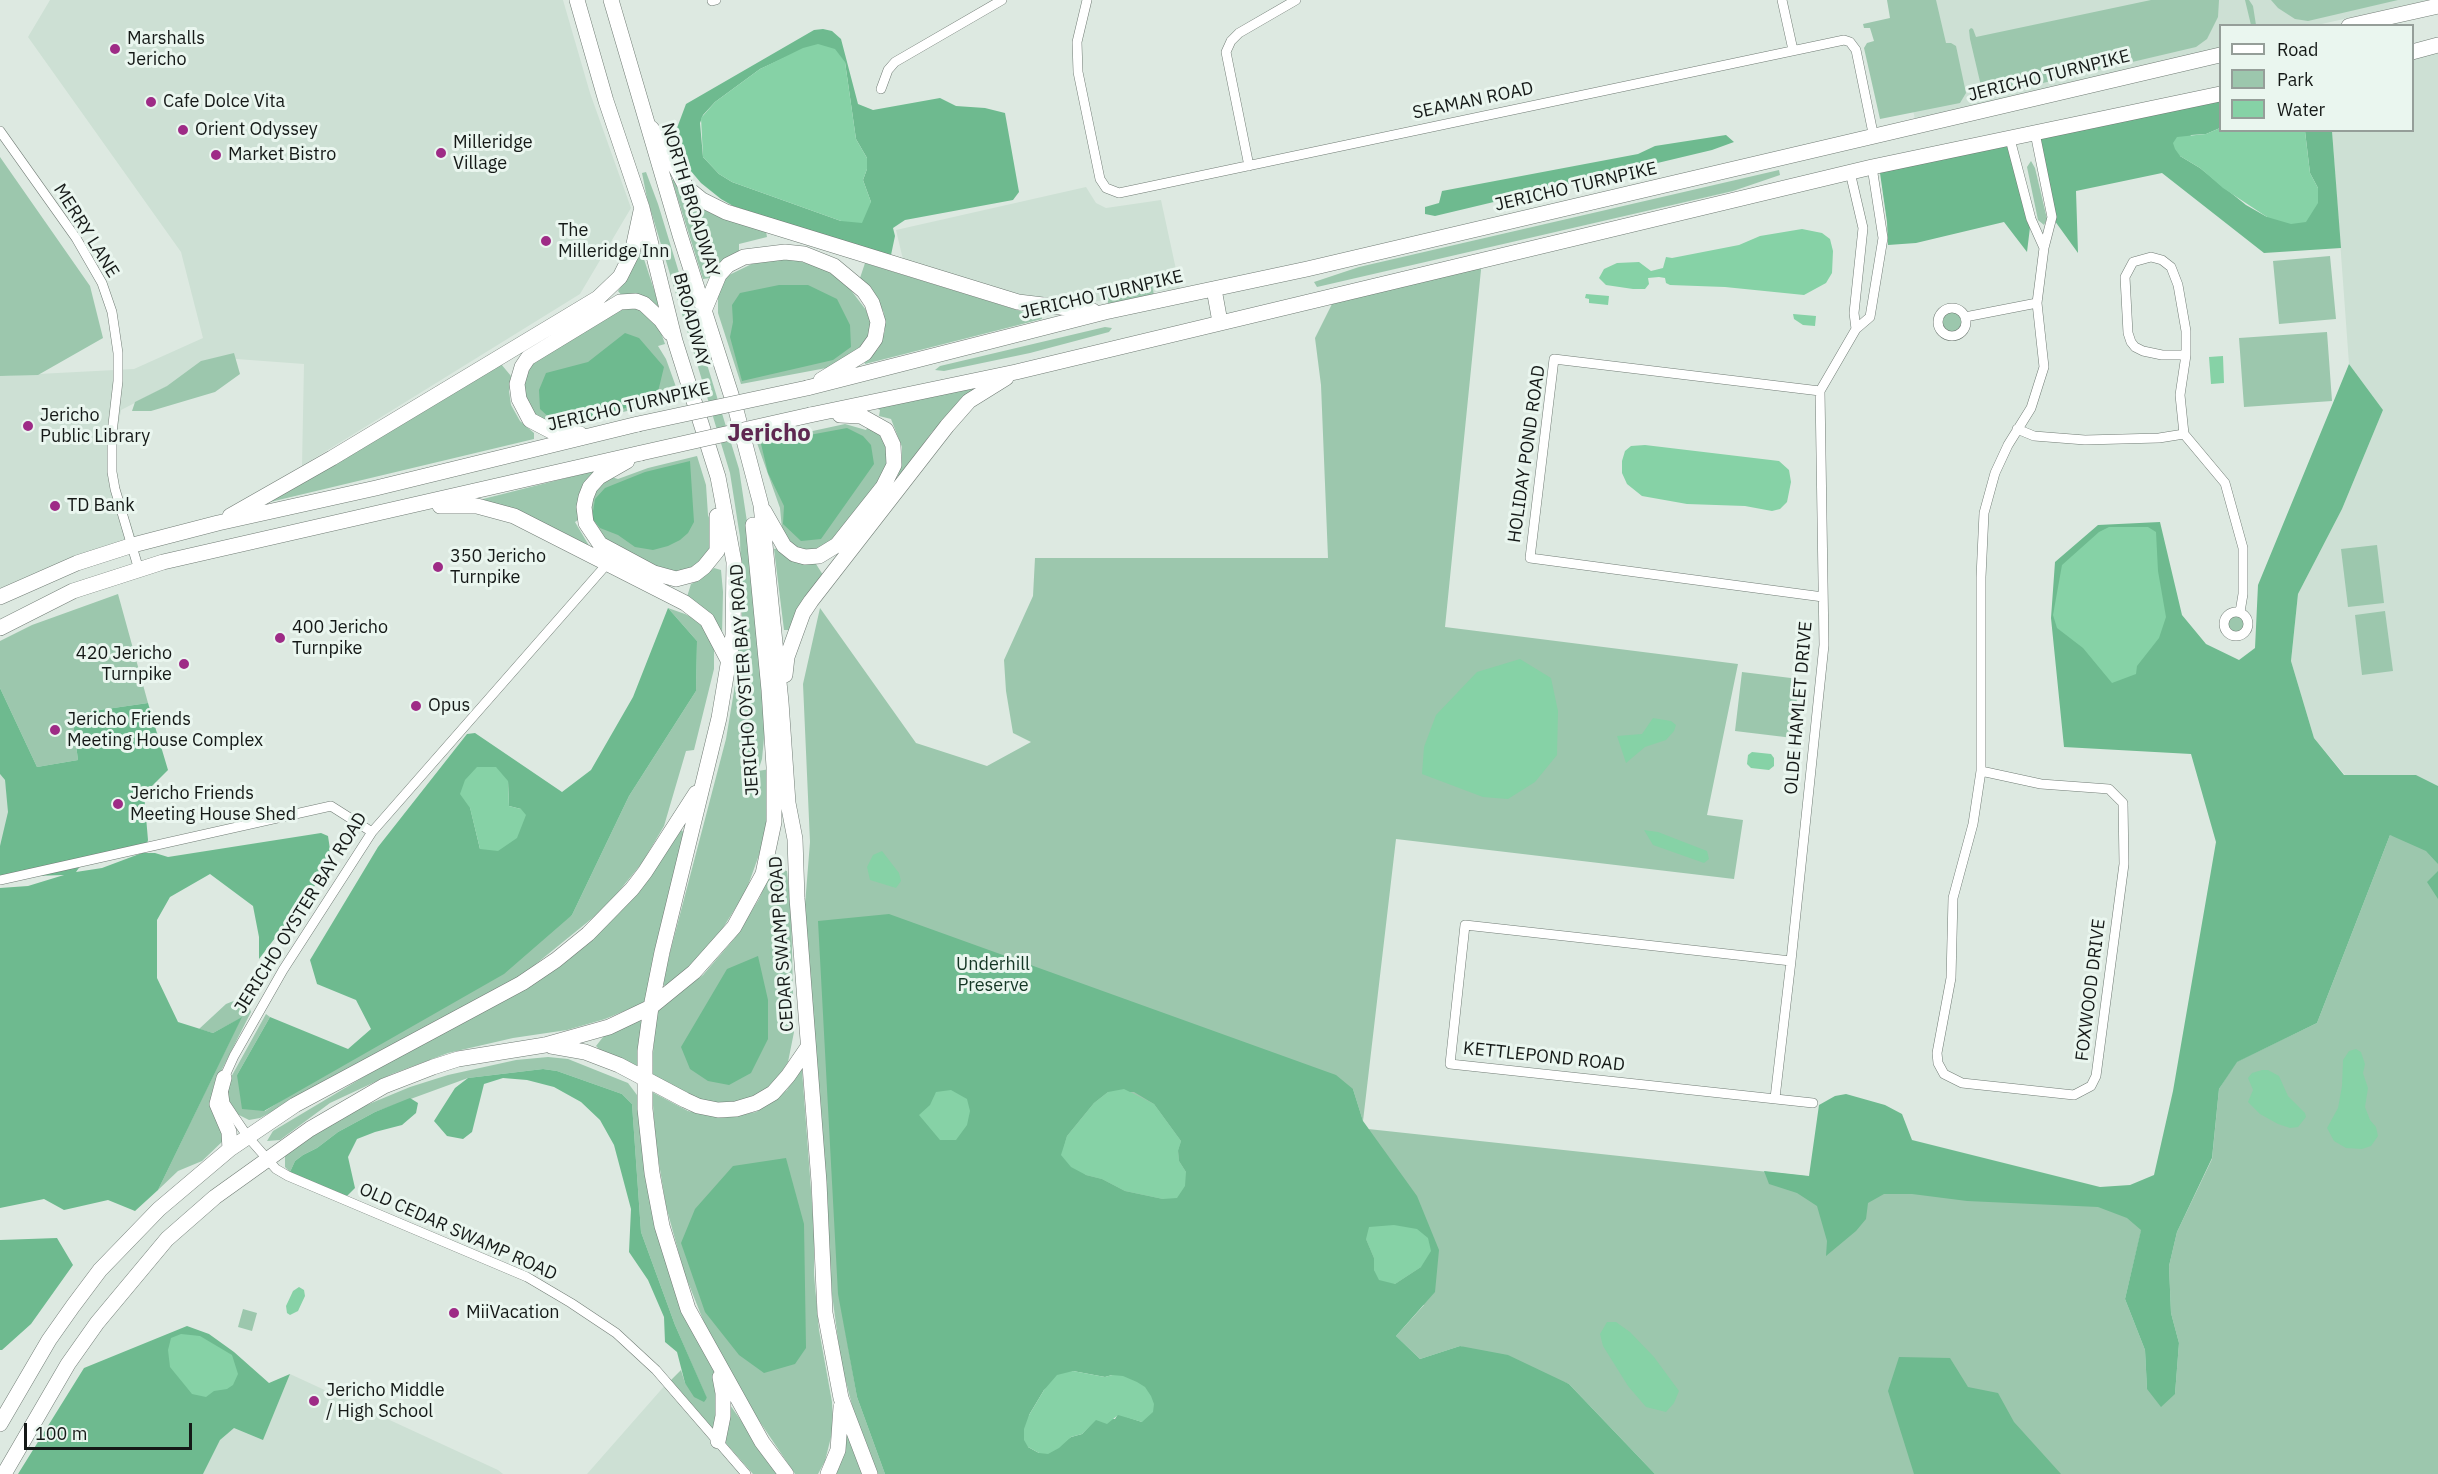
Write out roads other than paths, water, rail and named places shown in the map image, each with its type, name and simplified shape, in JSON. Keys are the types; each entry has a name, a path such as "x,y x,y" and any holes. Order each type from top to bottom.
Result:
{"main road":[{"name":"BROADWAY","path":"577,0 603,91 642,208 675,340 718,477"},
{"name":"NORTH BROADWAY","path":"611,0 646,122 735,410"},
{"path":"2358,24 2438,6"},
{"path":"2414,51 2438,45"},
{"name":"JERICHO TURNPIKE","path":"0,597 77,563 133,545 218,523 376,488 638,424 807,388 1105,312 1874,138 2219,55"},
{"path":"0,628 73,591 163,562 810,415 1016,372 1850,172 2219,94"},
{"path":"646,122 663,143 686,187 702,201 726,212 1018,302 1105,312"},
{"path":"218,523 332,458 598,298 620,277 632,254 642,208"},
{"path":"704,311 713,285 728,265 759,253 804,254 834,266 851,278 872,303 878,322 875,339 865,353 807,388"},
{"path":"1214,289 1220,322"},
{"path":"592,435 552,431 530,420 519,399 517,384 522,367 528,358 606,309 628,301 644,304 661,320 675,340"},
{"path":"781,702 787,657 803,613 811,601 969,401 1016,372"},
{"name":"CEDAR SWAMP ROAD","path":"735,410 761,506 781,702 788,803 795,839 818,1170 825,1313 841,1398 870,1474"},
{"name":"JERICHO OYSTER BAY ROAD","path":"4,1474 68,1364 97,1323 167,1239 215,1197 310,1129 384,1086 458,1059 545,1045 609,1027 651,1006 694,972 734,927 763,873 774,822 774,767 769,690 751,510 735,410"},
{"path":"761,506 784,546 794,554 805,557 819,556 837,544 889,477 894,465 893,445 886,430 861,416 810,415"},
{"path":"641,453 599,477 590,487 584,507 586,523 600,544 664,577 676,579 695,574 717,551 718,477"},
{"path":"718,477 734,562 733,635 719,718 651,1006 645,1051 647,1129 662,1226 688,1309 762,1442 786,1474"},
{"path":"416,506 477,506 514,516 685,603 707,620 728,660"},
{"path":"0,1424 49,1340 100,1270 159,1209 230,1149 295,1105 522,983 556,960 588,934 632,889 702,783"},
{"path":"545,1045 585,1052 619,1065 698,1106 717,1110 736,1109 756,1103 773,1093 808,1047"},
{"path":"224,1078 217,1104 229,1132 230,1149"},
{"path":"716,1362 723,1393 723,1416 718,1441"},
{"path":"828,1474 837,1450 841,1398"}],"street":[{"path":"881,89 888,70 895,62 1002,0"},
{"name":"SEAMAN ROAD","path":"1087,0 1077,42 1078,72 1098,171 1104,185 1111,191 1119,193 1838,40 1850,42 1856,50 1874,138"},
{"path":"1249,166 1226,52 1231,41 1239,33 1296,0"},
{"path":"1782,0 1793,50"},
{"name":"MERRY LANE","path":"0,131 82,248 102,283 112,312 118,353 118,381 112,433 112,472 139,570"},
{"name":"FOXWOOD DRIVE","path":"1981,771 2041,784 2109,789 2123,803 2124,864 2096,1076 2091,1086 2074,1095 1962,1083 1944,1074 1938,1063 1937,1053 1951,978 1953,898 1972,824 1981,771 1981,577 1984,513 1995,473 2017,429 2031,408 2044,368 2037,303 2044,248 2052,218 2035,133"},
{"path":"2010,139 2031,219 2044,248"},
{"path":"1820,391 1856,329 1870,317 1883,238 1872,167"},
{"path":"1850,172 1863,228 1854,313 1856,329"},
{"path":"2186,355 2162,355 2143,351 2131,342 2128,333 2125,276 2133,262 2151,257 2162,260 2171,267 2178,285 2186,318 2186,355 2180,395 2184,434 2225,483 2243,548 2243,594 2240,612"},
{"path":"1965,317 2037,303"},
{"name":"HOLIDAY POND ROAD","path":"1820,391 1554,359 1530,558 1823,597"},
{"name":"OLDE HAMLET DRIVE","path":"1775,1098 1824,645 1820,391"},
{"path":"2017,429 2034,436 2085,440 2159,438 2184,434"},
{"name":"JERICHO OYSTER BAY ROAD","path":"224,1078 283,970 372,832 607,564"},
{"path":"0,880 331,806 372,832"},
{"name":"KETTLEPOND ROAD","path":"1791,961 1466,925 1450,1064 1813,1103"},
{"path":"224,1078 225,1103 248,1137"},
{"name":"OLD CEDAR SWAMP ROAD","path":"248,1137 276,1169 288,1176 527,1277 571,1303 637,1351 746,1474"}],"water":[{"path":"818,44 835,49 845,62 856,139 867,158 867,169 863,180 871,202 862,223 841,221 732,182 719,174 703,157 701,118 715,102 760,69 803,48"},
{"path":"2219,128 2219,132 2305,132 2310,173 2318,188 2318,203 2306,222 2291,224 2267,217 2223,188 2200,168 2180,156 2175,149 2173,143 2177,137 2206,134"},
{"path":"1802,229 1822,233 1830,239 1833,251 1832,273 1826,283 1804,295 1725,287 1670,285 1666,283 1665,278 1659,277 1648,278 1649,284 1645,289 1633,289 1606,285 1599,278 1604,269 1617,263 1639,262 1651,271 1663,268 1666,257 1672,258 1739,245 1760,236"},
{"path":"1586,294 1609,296 1608,305 1589,303 1589,299 1585,298"},
{"path":"1793,314 1816,316 1815,326 1803,325 1794,319"},
{"path":"2223,356 2224,383 2211,384 2209,357"},
{"path":"1645,445 1779,461 1789,470 1791,482 1787,502 1780,509 1772,511 1745,506 1687,504 1642,496 1627,484 1622,473 1622,461 1625,451 1631,446"},
{"path":"2109,527 2148,527 2156,532 2158,571 2166,617 2159,638 2137,666 2136,674 2112,683 2083,648 2057,628 2053,615 2062,565 2099,532"},
{"path":"1520,659 1551,678 1558,711 1557,755 1535,782 1508,799 1483,797 1422,774 1424,747 1436,715 1477,672"},
{"path":"1653,718 1671,721 1676,725 1674,731 1666,740 1645,747 1626,763 1617,736 1642,734"},
{"path":"1752,752 1771,754 1774,758 1774,766 1769,770 1751,768 1747,764 1748,755"},
{"path":"477,767 496,767 508,781 509,806 521,809 526,815 517,838 498,851 480,849 470,808 460,794 465,780"},
{"path":"1644,830 1658,832 1707,851 1709,859 1704,863 1653,845"},
{"path":"882,851 899,873 901,881 896,888 870,880 867,867 873,855"},
{"path":"2356,1049 2361,1052 2365,1064 2363,1073 2368,1088 2365,1107 2370,1120 2376,1127 2378,1136 2371,1146 2362,1149 2346,1148 2334,1141 2327,1128 2338,1108 2343,1060 2349,1051"},
{"path":"2268,1070 2279,1076 2288,1096 2305,1113 2306,1117 2298,1127 2290,1128 2278,1124 2260,1114 2248,1102 2253,1090 2248,1078 2252,1073"},
{"path":"1124,1089 1154,1104 1181,1141 1178,1151 1179,1161 1186,1172 1185,1186 1177,1198 1163,1199 1125,1191 1071,1167 1061,1155 1067,1136 1094,1103 1108,1092"},
{"path":"951,1090 967,1099 970,1111 967,1125 956,1140 940,1140 919,1115 930,1105 936,1092"},
{"path":"1394,1225 1417,1229 1428,1238 1431,1251 1421,1267 1395,1284 1379,1280 1374,1270 1374,1258 1366,1239 1369,1227"},
{"path":"299,1287 304,1290 305,1296 298,1311 290,1315 287,1313 286,1306 293,1291"},
{"path":"1607,1322 1616,1322 1630,1332 1654,1357 1679,1391 1674,1403 1666,1412 1646,1407 1628,1386 1603,1346 1600,1334"},
{"path":"181,1334 200,1336 232,1355 238,1374 233,1385 227,1389 214,1391 206,1397 192,1394 170,1367 168,1350 171,1338"},
{"path":"1073,1371 1105,1377 1123,1376 1137,1382 1145,1387 1151,1396 1154,1404 1153,1412 1142,1422 1118,1415 1107,1424 1096,1420 1082,1434 1071,1437 1059,1448 1048,1454 1039,1453 1028,1447 1024,1440 1024,1429 1029,1415 1044,1390 1057,1375"}],"place":[{"name":"Marshalls Jericho","path":"115,49"},
{"name":"Cafe Dolce Vita","path":"151,102"},
{"name":"Orient Odyssey","path":"183,130"},
{"name":"Milleridge Village","path":"441,153"},
{"name":"Market Bistro","path":"216,155"},
{"name":"The Milleridge Inn","path":"546,241"},
{"name":"Jericho Public Library","path":"28,426"},
{"name":"TD Bank","path":"55,506"},
{"name":"350 Jericho Turnpike","path":"438,567"},
{"name":"400 Jericho Turnpike","path":"280,638"},
{"name":"420 Jericho Turnpike","path":"184,664"},
{"name":"Opus","path":"416,706"},
{"name":"Jericho Friends Meeting House Complex","path":"55,730"},
{"name":"Jericho Friends Meeting House Shed","path":"118,804"},
{"name":"MiiVacation","path":"454,1313"},
{"name":"Jericho Middle / High School","path":"314,1401"}],"district":[{"name":"Jericho","path":"769,434"}],"park label":[{"name":"Underhill Preserve","path":"993,975"}]}
